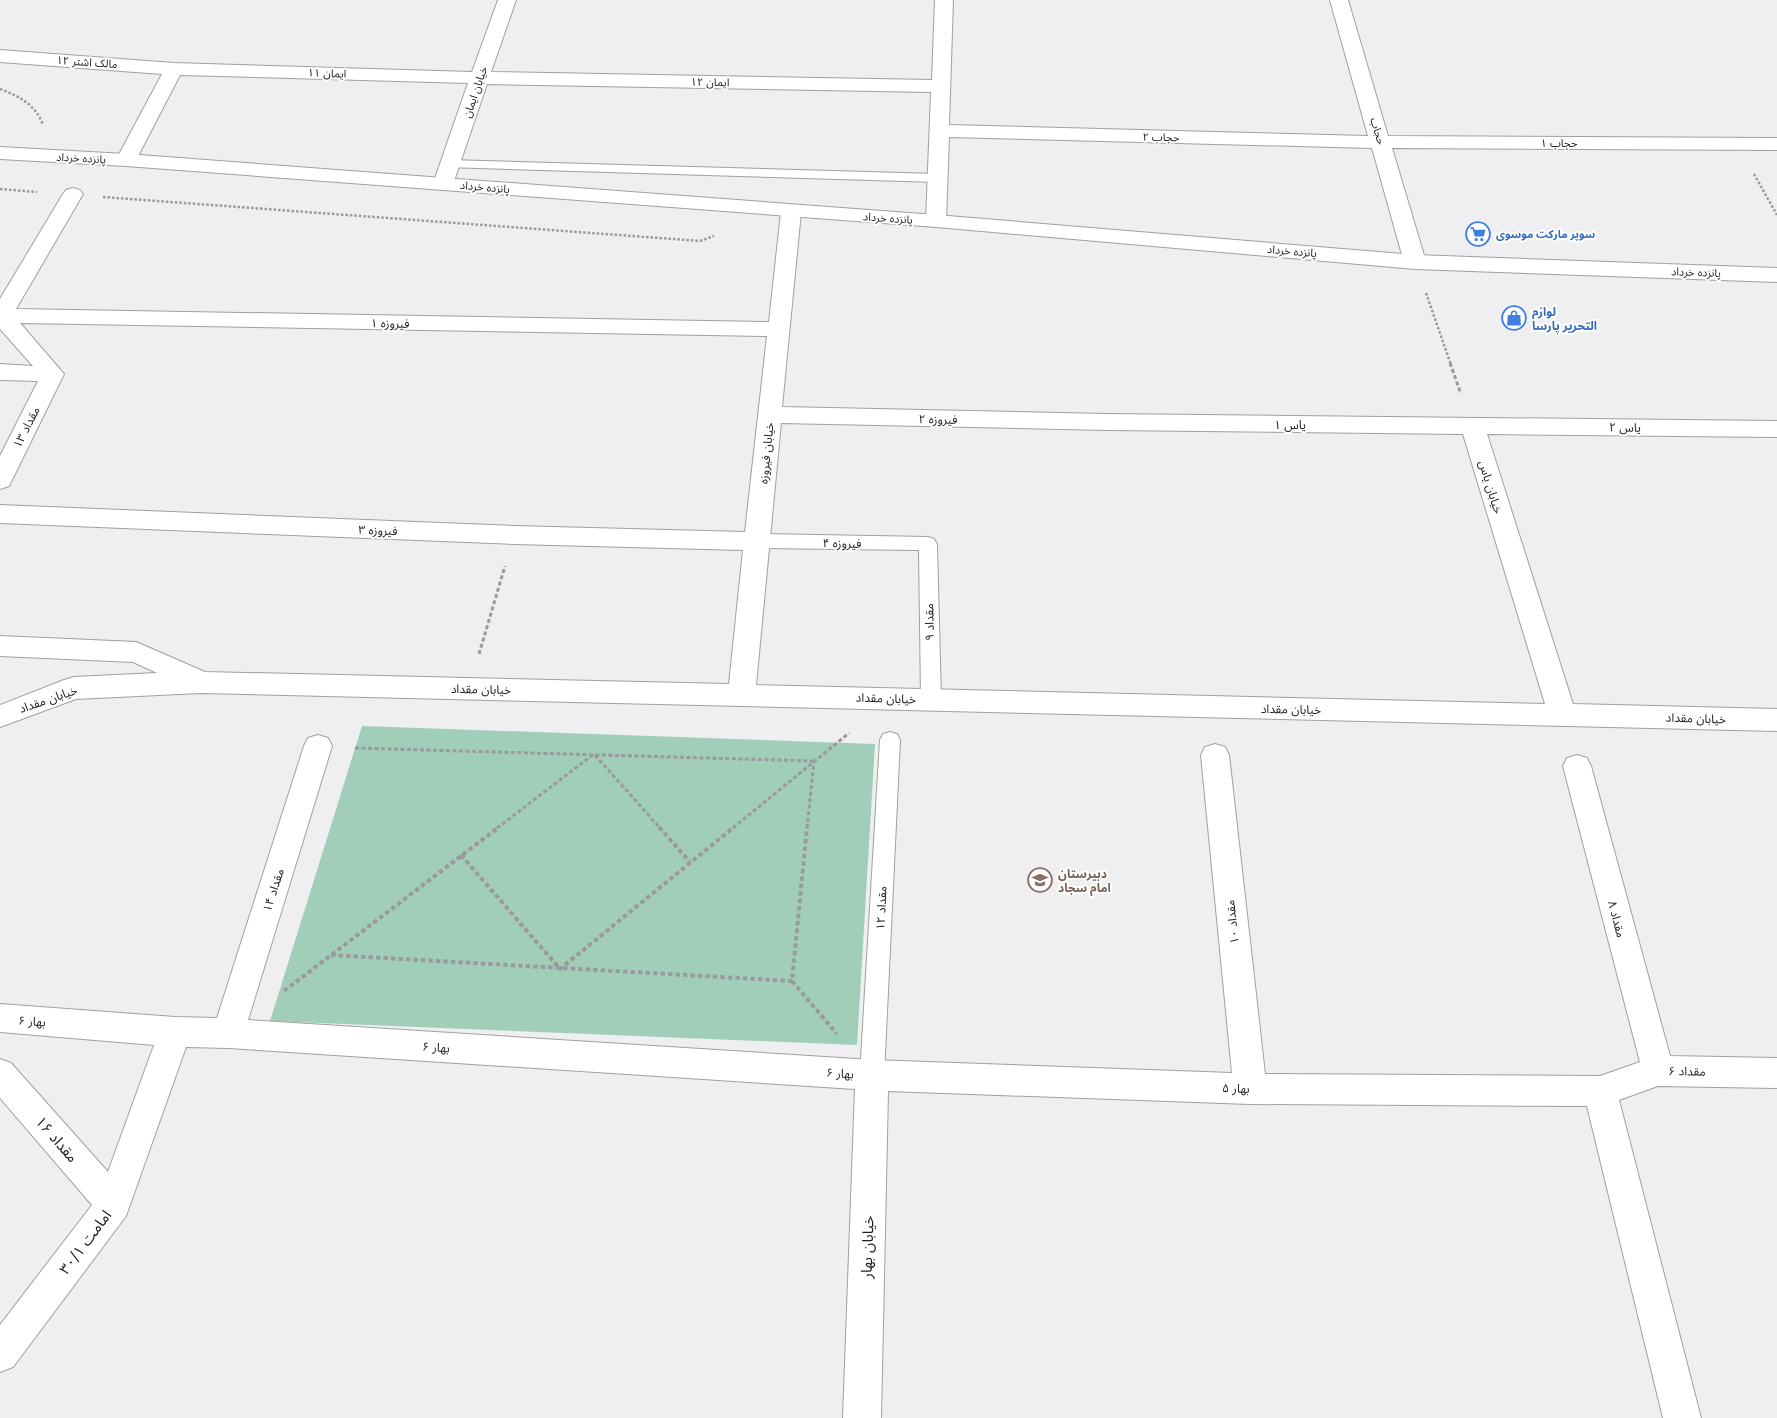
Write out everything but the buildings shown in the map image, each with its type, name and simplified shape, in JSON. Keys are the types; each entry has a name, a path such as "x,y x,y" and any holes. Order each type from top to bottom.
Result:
{"street":[{"name":"خیابان ایمان","path":"443,184 507,0"},
{"path":"936,222 944,0"},
{"name":"حجاب","path":"1338,0 1415,262"},
{"name":"مالک اشتر ۱۲","path":"0,56 174,69"},
{"name":"ایمان ۱۱","path":"174,69 480,78"},
{"path":"126,160 174,69"},
{"name":"ایمان ۱۲","path":"480,78 941,86"},
{"name":"حجاب ۲","path":"940,131 1381,142"},
{"name":"حجاب ۱","path":"1381,142 1777,144"},
{"name":"پانزده خرداد","path":"0,153 126,160 443,184 936,222 1415,262 1777,275"},
{"path":"53,374 1,316 74,194"},
{"name":"خیابان فیروزه","path":"741,695 791,212"},
{"path":"0,275 25,275"},
{"name":"فیروزه ۱","path":"1,316 778,329"},
{"path":"0,372 53,374"},
{"name":"مقداد ۱۳","path":"0,480 53,374"},
{"name":"فیروزه ۲","path":"770,415 1107,422"},
{"name":"یاس ۱","path":"1107,422 1472,425"},
{"name":"یاس ۲","path":"1472,425 1777,429"},
{"name":"خیابان یاس","path":"1472,425 1562,714"},
{"name":"فیروزه ۳","path":"0,514 514,536 756,541"},
{"path":"0,646 136,652 201,682"},
{"name":"خیابان مقداد","path":"0,716 74,688 201,682 1777,720"},
{"name":"مقداد ۱۴","path":"228,1033 318,746"},
{"name":"مقداد ۱۰","path":"1215,755 1250,1089"},
{"name":"مقداد ۸","path":"1577,766 1658,1071"},
{"name":"بهار ۶","path":"0,1018 175,1032 228,1033 872,1075"},
{"name":"امامت ۳۰/۱","path":"0,1354 114,1204 175,1032"},
{"name":"مقداد ۶","path":"1600,1091 1658,1071 1777,1073"},
{"name":"مقداد ۱۶","path":"0,1074 114,1204"},
{"name":"بهار ۵","path":"872,1075 1250,1089 1600,1091"},
{"name":"خیابان بهار","path":"862,1418 872,1075"},
{"path":"1600,1091 1682,1418"}],"lane":[{"path":"450,164 938,178"},
{"name":"فیروزه ۴","path":"756,541 928,544"},
{"name":"مقداد ۹","path":"928,544 931,700"},
{"name":"مقداد ۱۲","path":"872,1075 890,740"}],"path":[{"path":"1738,144 1777,215"},
{"path":"0,189 700,241 718,235"},
{"path":"1415,262 1472,425"},
{"path":"470,688 514,536"},
{"path":"318,746 814,761"},
{"path":"228,1033 594,754"},
{"path":"594,754 690,862"},
{"path":"814,761 792,981 872,1075"},
{"path":"560,969 814,761"},
{"path":"461,855 560,969"},
{"path":"331,955 792,981"}],"green space":[{"path":"362,726 875,744 857,1045 270,1021"}],"place":[{"name":"سوپر مارکت موسوی","path":"1478,234"},
{"name":"لوازم التحریر پارسا","path":"1514,318"},
{"name":"دبیرستان امام سجاد","path":"1040,880"}]}
